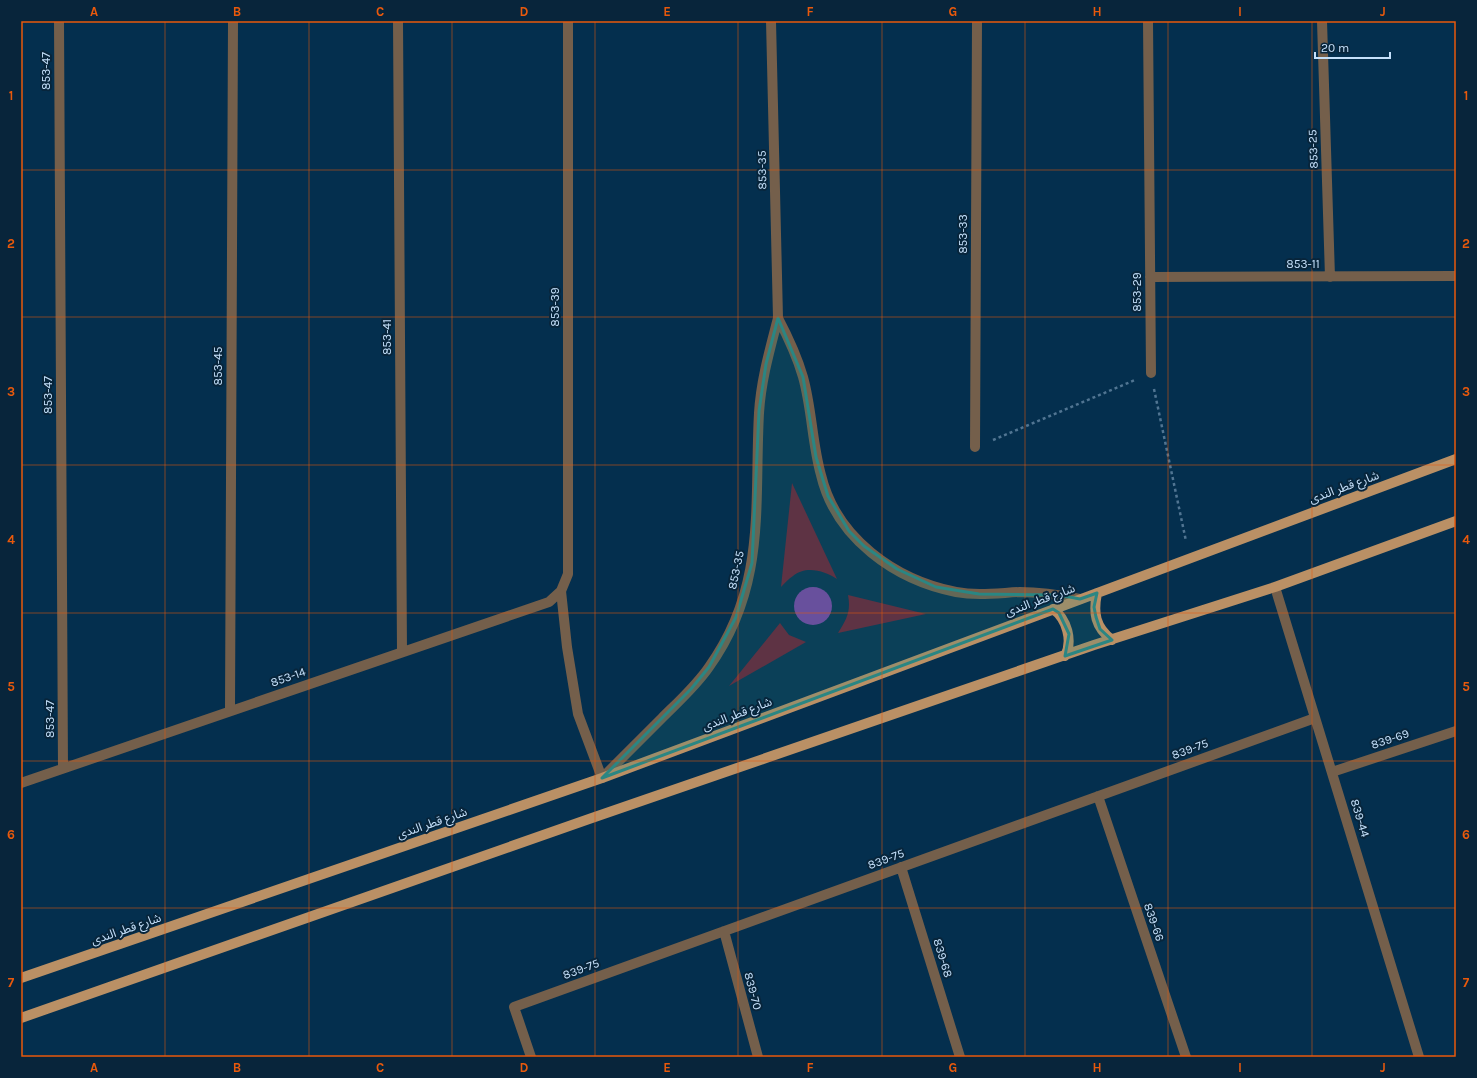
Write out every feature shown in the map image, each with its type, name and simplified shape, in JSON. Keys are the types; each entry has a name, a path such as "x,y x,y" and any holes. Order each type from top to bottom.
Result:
{"main road":[{"name":"شارع قطر الندى","path":"21,978 602,778 1456,459"},
{"path":"21,1018 1065,656 1275,587 1456,521"},
{"path":"1097,593 1094,607 1096,617 1100,629 1112,640"},
{"path":"1053,609 1059,613 1069,634 1068,650 1065,656"}],"street":[{"name":"853-47","path":"59,21 63,768"},
{"name":"853-45","path":"230,711 233,21"},
{"name":"853-41","path":"398,21 402,652"},
{"name":"853-39","path":"561,591 568,574 568,21"},
{"name":"853-35","path":"602,778 691,689 709,667 724,643 746,591 756,535 759,411 766,364 778,318 771,21"},
{"name":"853-33","path":"976,447 978,21"},
{"name":"853-29","path":"1148,21 1151,373"},
{"name":"853-25","path":"1322,21 1330,277"},
{"name":"853-11","path":"1150,277 1456,276"},
{"name":"853-35","path":"778,318 792,346 803,377 816,457 821,477 838,515 849,531 864,546 879,559 916,580 936,587 957,592 979,594 1038,593 1080,599"},
{"name":"839-44","path":"1275,587 1419,1057"},
{"name":"853-14","path":"21,783 549,602 561,591"},
{"path":"561,591 567,647 578,714 602,778"},
{"name":"839-75","path":"531,1057 514,1007 1315,718"},
{"name":"839-69","path":"1332,772 1456,731"},
{"name":"839-66","path":"1098,796 1186,1057"},
{"name":"839-68","path":"901,867 960,1057"},
{"name":"839-70","path":"724,931 758,1057"}],"path":[{"path":"976,447 1151,373 1190,558"}],"highlighted area":[{"path":"778,318 803,377 816,457 828,496 849,531 864,546 897,569 936,587 979,594 1059,595 1080,599 1097,593 1094,607 1096,617 1100,629 1112,640 1065,656 1069,634 1059,613 1053,609 602,778 691,689 709,667 736,617 752,563 759,411 766,364"}],"shaded area":[{"path":"792,483 837,579 815,570 809,570 791,577 781,587"},
{"path":"809,587 817,587 827,592 831,599 831,613 827,620 817,625 809,625 799,620 797,617 794,610 794,602 799,592 802,590"},
{"path":"848,595 926,614 838,633 848,615"},
{"path":"780,623 789,635 806,642 729,686"}]}
